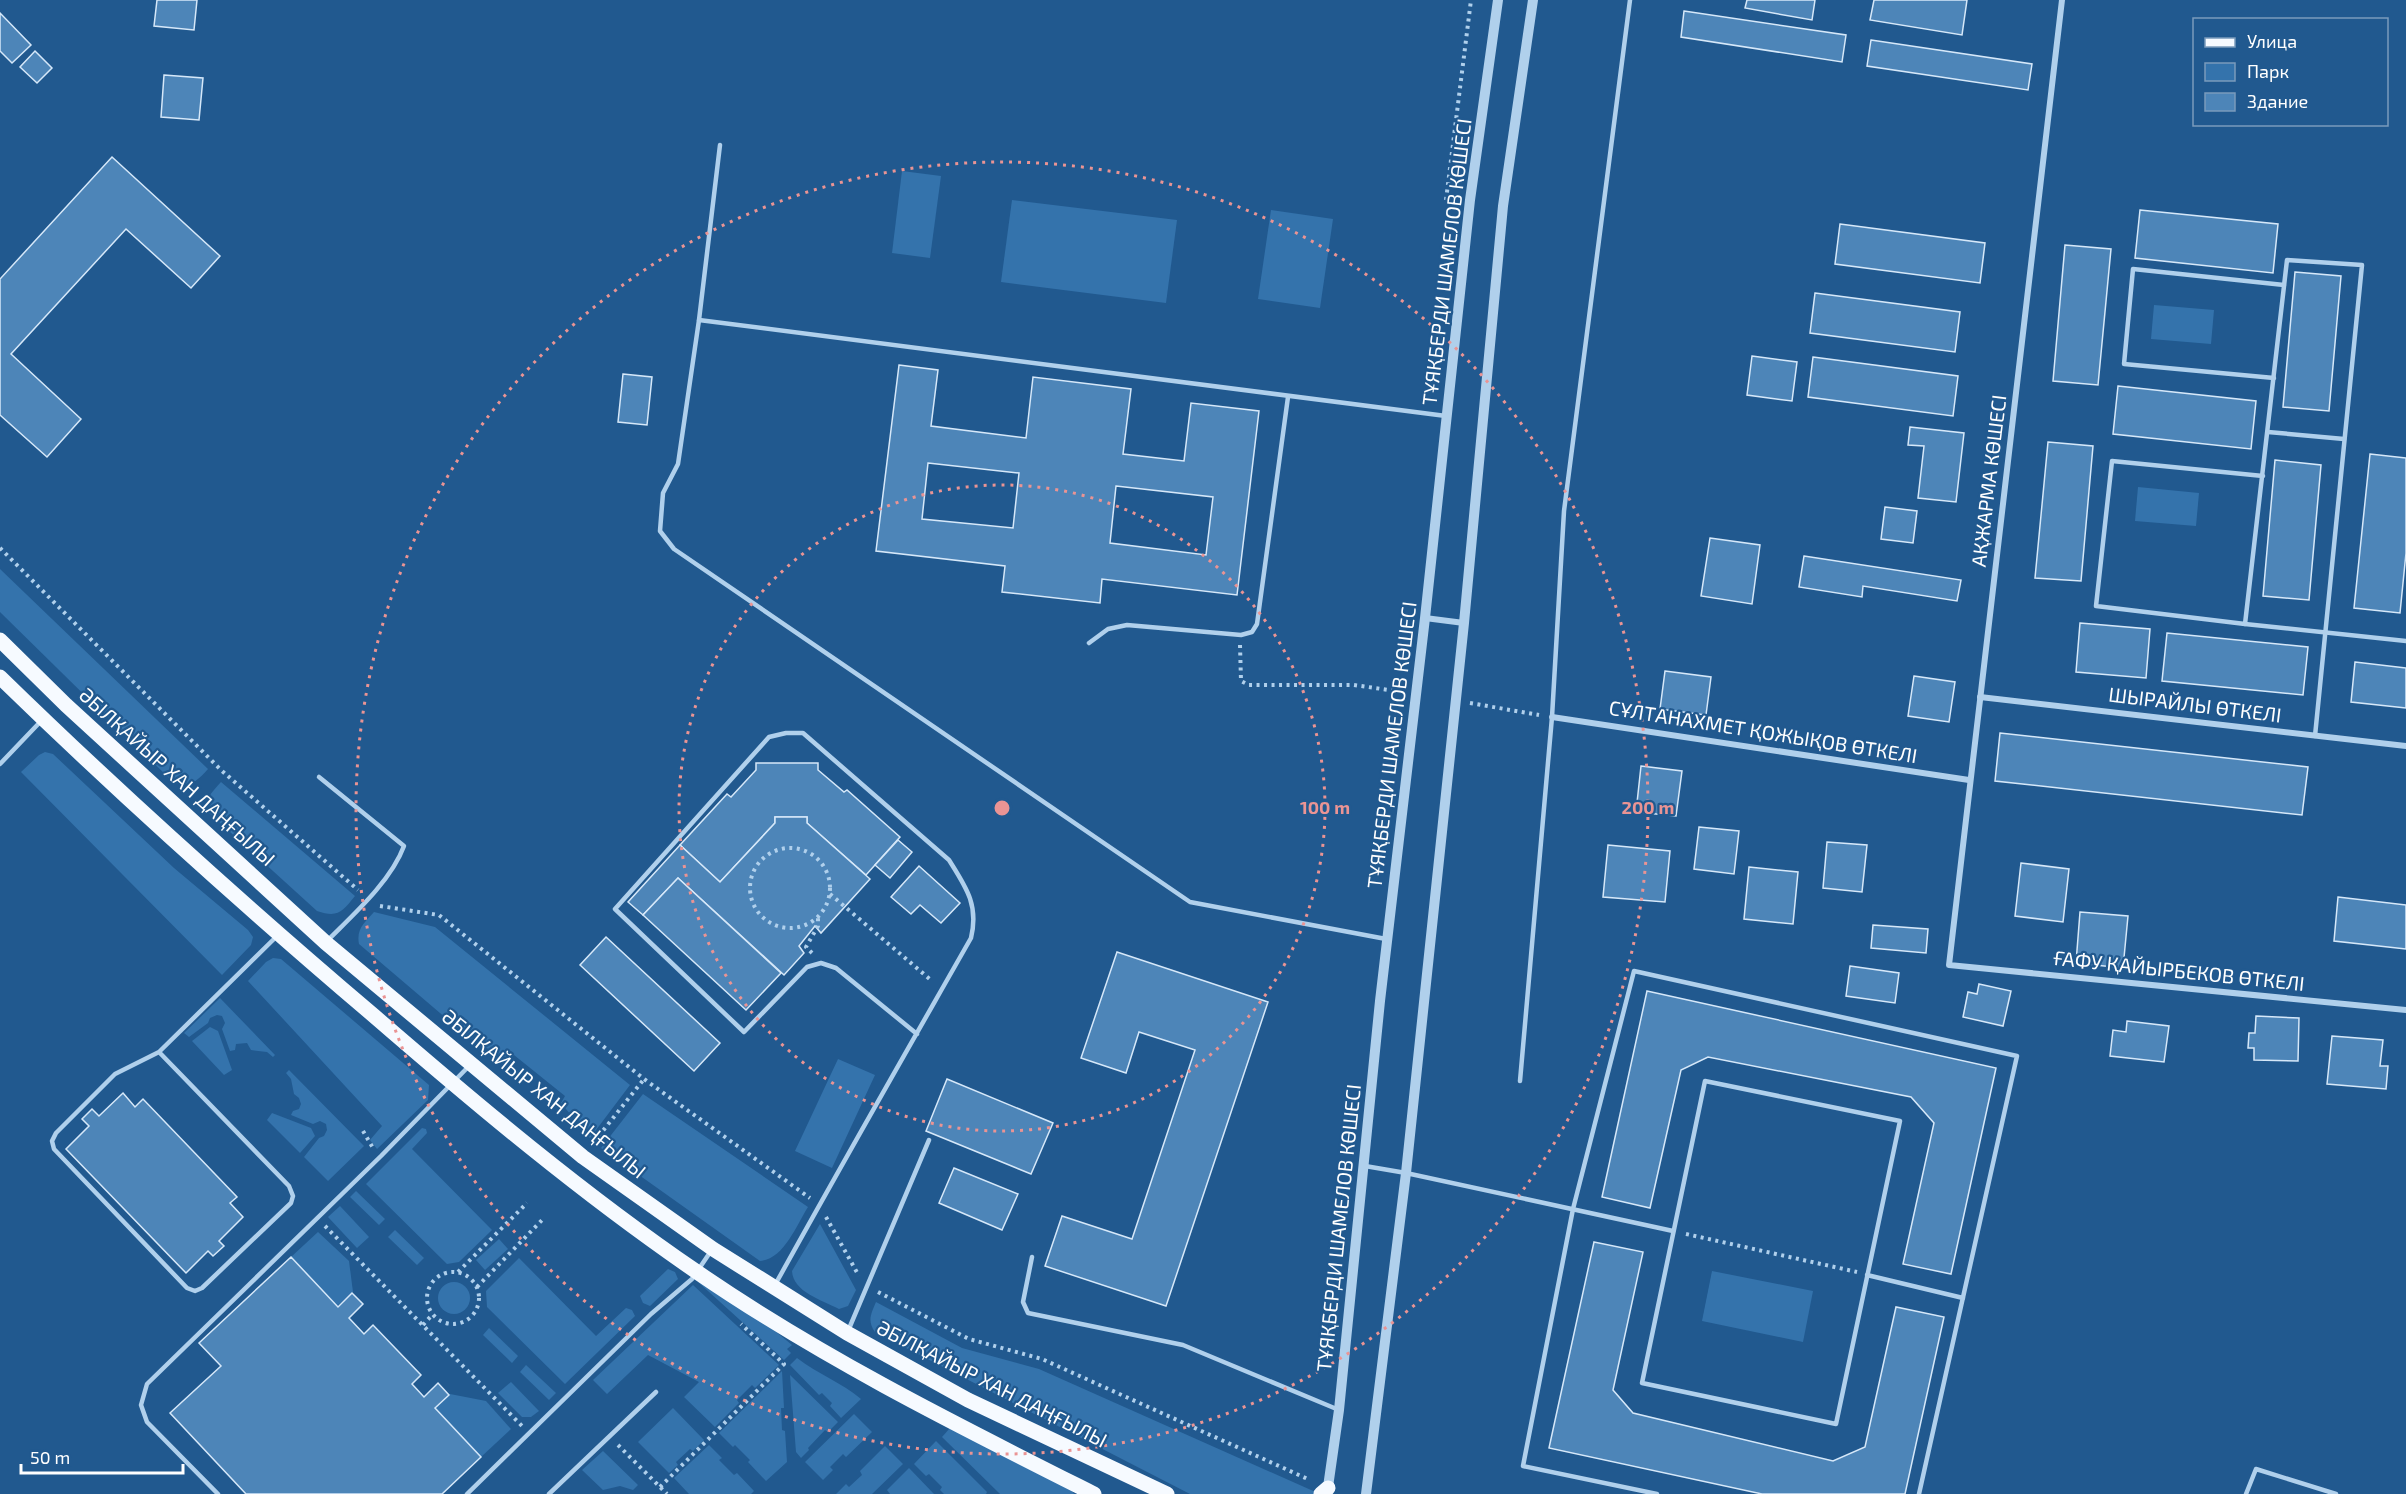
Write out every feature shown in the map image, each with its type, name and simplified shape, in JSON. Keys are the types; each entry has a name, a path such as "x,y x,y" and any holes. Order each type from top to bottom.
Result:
{"main road":[{"name":"ӘБІЛҚАЙЫР ХАН ДАҢҒЫЛЫ","path":"0,640 66,705 326,942 583,1157 713,1249 847,1333 968,1400 1167,1494"},
{"path":"0,677 279,935 452,1083 568,1178 697,1272 762,1313 918,1404 1094,1494"}],"street":[{"name":"ТҰЯҚБЕРДИ ШАМЕЛОВ КӨШЕСІ","path":"1325,1492 1339,1410 1363,1166 1470,200 1498,0"},
{"path":"1366,1494 1406,1173 1464,623 1503,206 1533,0"},
{"name":"АҚЖАРМА КӨШЕСІ","path":"1949,965 2062,0"},
{"path":"1425,618 1464,623"},
{"name":"ШЫРАЙЛЫ ӨТКЕЛІ","path":"1980,697 2406,746"},
{"name":"СҰЛТАНАХМЕТ ҚОЖЫҚОВ ӨТКЕЛІ","path":"1552,717 1969,780"},
{"name":"ҒАФУ ҚАЙЫРБЕКОВ ӨТКЕЛІ","path":"1949,965 2406,1010"}],"lane":[{"path":"1520,1081 1552,717 1564,511 1630,0"},
{"path":"720,145 699,320 678,464 663,493 660,531 675,549 1190,902 1388,939"},
{"path":"2245,624 2287,260 2362,265 2315,736"},
{"path":"2274,378 2124,364 2133,269 2284,285"},
{"path":"699,320 1447,417"},
{"path":"1089,643 1108,628 1127,625 1240,635 1252,632 1257,624 1288,397"},
{"path":"2268,432 2344,439"},
{"path":"2262,476 2112,461 2096,606 2406,642"},
{"path":"0,764 44,719"},
{"path":"773,1288 819,1205 917,1034 942,989 970,938 975,922 974,906 965,885 949,860 804,733 786,733 769,737 615,909 744,1032 807,967 821,963 836,968 917,1034"},
{"path":"319,777 404,846 400,857 368,898 326,942"},
{"path":"159,1052 289,1186 293,1196 291,1203 202,1288 195,1291 187,1288 54,1149 52,1141 56,1133 115,1074 159,1052 279,935"},
{"path":"1657,1494 1523,1466 1573,1209 1634,971 2017,1056 1919,1494"},
{"path":"218,1494 147,1422 141,1405 147,1384 381,1156 470,1064"},
{"path":"1705,1081 1900,1121 1867,1275 1836,1424 1641,1383 1705,1081"},
{"path":"847,1333 929,1140"},
{"path":"1363,1166 1406,1173 1673,1231"},
{"path":"467,1494 697,1272 713,1249"},
{"path":"1032,1257 1023,1302 1028,1313 1183,1344 1339,1410"},
{"path":"1867,1275 1963,1298"},
{"path":"549,1494 656,1392"},
{"path":"2246,1494 2256,1469 2336,1494"}],"path":[{"path":"1446,200 1471,0"},
{"path":"0,548 221,770 358,890"},
{"path":"1240,635 1241,681 1249,685 1354,685 1416,694"},
{"path":"1456,701 1552,717"},
{"path":"782,848 795,848 807,851 818,858 826,869 830,881 830,894 826,907 808,925 781,928 768,923 758,913 749,888 752,874 759,862 769,853 782,848"},
{"path":"830,894 942,989"},
{"path":"377,906 439,915 644,1079 819,1205 860,1277"},
{"path":"812,953 806,947 818,926 818,917"},
{"path":"594,1142 644,1079"},
{"path":"363,1131 371,1146 381,1156"},
{"path":"457,1272 527,1203"},
{"path":"318,1218 529,1433"},
{"path":"477,1287 544,1218"},
{"path":"1673,1231 1867,1275"},
{"path":"457,1272 470,1278 477,1287 479,1301 477,1309 465,1322 447,1324 432,1315 426,1299 431,1283 445,1273 457,1272"},
{"path":"877,1292 969,1339 1042,1359 1325,1492"},
{"path":"423,1326 432,1315"},
{"path":"660,1487 784,1364 734,1317"},
{"path":"609,1436 666,1494"}],"green space":[{"path":"902,171 941,176 930,258 892,253"},
{"path":"1012,200 1177,220 1166,303 1001,282"},
{"path":"1271,210 1333,219 1320,308 1258,299"},
{"path":"2154,305 2214,310 2211,344 2151,339"},
{"path":"2138,487 2199,493 2196,526 2135,521"},
{"path":"0,569 208,769 200,777 189,783 174,783 0,612"},
{"path":"45,752 53,754 174,868 248,930 253,937 251,945 222,975 21,772"},
{"path":"221,782 355,896 347,906 335,914 317,911 208,812 208,799"},
{"path":"374,912 435,927 630,1085 590,1138 561,1103 565,1096 514,1055 508,1061 467,1036 359,944 360,930"},
{"path":"273,958 281,959 429,1085 428,1100 377,1149 370,1140 382,1126 248,981"},
{"path":"220,998 275,1055 273,1057 267,1052 251,1050 247,1043 236,1044 235,1050 230,1051 222,1029 225,1023 222,1016 217,1015 210,1018 208,1023 189,1037 184,1033"},
{"path":"210,1027 218,1031 232,1070 224,1075 192,1041"},
{"path":"838,1059 875,1075 832,1168 795,1151"},
{"path":"289,1070 364,1146 328,1181 304,1157 319,1138 324,1136 327,1130 326,1124 320,1121 313,1124 291,1115 293,1111 299,1109 301,1104 299,1098 294,1094 291,1079 286,1073"},
{"path":"643,1094 808,1207 783,1248 768,1259 760,1261 601,1148"},
{"path":"272,1113 311,1128 315,1136 300,1153 267,1120"},
{"path":"422,1128 426,1129 427,1133 412,1149 492,1230 459,1262 447,1264 366,1184"},
{"path":"356,1191 385,1219 379,1225 350,1197"},
{"path":"340,1206 369,1237 357,1248 328,1217"},
{"path":"820,1224 856,1290 848,1306 839,1309 803,1290 797,1285 792,1271"},
{"path":"395,1230 424,1258 417,1265 388,1237"},
{"path":"318,1232 349,1261 353,1292 337,1306 291,1257"},
{"path":"499,1239 508,1249 485,1270 476,1260"},
{"path":"519,1258 596,1336 626,1308 632,1310 635,1316 565,1384 487,1307 486,1291"},
{"path":"668,1269 675,1272 678,1279 650,1306 643,1303 640,1296"},
{"path":"1712,1271 1813,1291 1803,1342 1702,1321"},
{"path":"703,1281 751,1311 792,1345 787,1349 791,1353 784,1360 698,1282"},
{"path":"454,1282 465,1287 470,1298 465,1309 454,1314 443,1309 438,1298 443,1287"},
{"path":"693,1285 779,1365 755,1388 752,1385 737,1400 739,1403 715,1427 684,1397 699,1382 648,1355 607,1394 593,1380"},
{"path":"876,1302 962,1348 1039,1369 1320,1494 1190,1494 875,1332 870,1321"},
{"path":"489,1328 518,1356 512,1363 483,1335"},
{"path":"797,1358 861,1399 841,1418 830,1406 832,1403 822,1393 819,1395 790,1365"},
{"path":"526,1365 556,1393 549,1400 520,1372"},
{"path":"782,1371 784,1408 781,1408 782,1430 785,1431 787,1462 766,1481 748,1462 750,1460 719,1433"},
{"path":"790,1375 838,1422 828,1432 825,1430 801,1458 796,1452"},
{"path":"511,1382 539,1411 531,1417 522,1417 498,1393"},
{"path":"450,1394 486,1401 511,1429 481,1457 435,1408"},
{"path":"673,1408 704,1440 693,1451 690,1449 676,1462 678,1465 669,1473 638,1442"},
{"path":"854,1414 872,1432 846,1457 843,1454 830,1467 833,1470 823,1480 805,1462"},
{"path":"950,1428 1070,1488 1074,1494 1000,1494 942,1437"},
{"path":"936,1441 987,1492 986,1494 944,1494 940,1490 942,1487 929,1474 926,1476 914,1464"},
{"path":"709,1445 722,1458 719,1460 734,1475 737,1473 754,1491 751,1494 689,1494 674,1478"},
{"path":"885,1446 903,1464 872,1494 836,1494 846,1484 849,1487 862,1475 860,1471"},
{"path":"603,1451 638,1485 633,1490 620,1486 603,1490 582,1470"},
{"path":"909,1468 934,1494 890,1494 887,1490"}],"building":[{"path":"157,0 197,0 194,30 154,26"},
{"path":"1747,0 1815,0 1812,20 1745,8"},
{"path":"1874,0 1967,0 1962,35 1870,20"},
{"path":"1684,11 1846,35 1842,62 1681,37"},
{"path":"0,13 31,45 12,63 0,51"},
{"path":"1871,40 2032,64 2028,90 1867,66"},
{"path":"35,51 52,68 37,83 20,67"},
{"path":"164,75 203,78 199,120 161,117"},
{"path":"112,157 220,256 191,288 126,229 11,354 81,419 47,457 0,415 0,279"},
{"path":"2140,210 2278,224 2273,273 2135,258"},
{"path":"1840,224 1985,243 1980,283 1835,264"},
{"path":"2065,245 2111,249 2098,385 2053,381"},
{"path":"2295,272 2341,276 2329,411 2283,407"},
{"path":"1815,293 1960,312 1955,352 1810,333"},
{"path":"1752,356 1797,362 1792,401 1747,395"},
{"path":"1813,357 1958,376 1953,416 1808,397"},
{"path":"899,365 938,370 931,426 1026,438 1033,377 1131,389 1123,454 1184,461 1191,403 1259,411 1237,595 1102,579 1100,603 1002,592 1005,566 876,551","holes":["928,463 1019,473 1013,528 922,519","1116,486 1213,497 1206,555 1110,543"]},
{"path":"623,374 652,377 647,425 618,422"},
{"path":"2118,386 2256,401 2251,449 2113,434"},
{"path":"1910,427 1964,433 1956,502 1918,498 1924,446 1908,445"},
{"path":"2048,442 2093,446 2081,581 2035,578"},
{"path":"2370,454 2406,458 2406,553 2400,613 2354,608"},
{"path":"2275,460 2321,465 2309,600 2263,596"},
{"path":"1885,507 1917,511 1913,543 1881,539"},
{"path":"1710,538 1760,545 1752,604 1701,596"},
{"path":"1804,556 1961,580 1957,601 1863,586 1862,597 1799,587"},
{"path":"2080,623 2150,629 2146,678 2076,672"},
{"path":"2167,633 2308,647 2303,695 2162,681"},
{"path":"2355,662 2406,668 2406,708 2351,702"},
{"path":"1665,671 1711,677 1706,715 1660,709"},
{"path":"1914,676 1955,682 1949,722 1908,716"},
{"path":"2000,733 2308,767 2302,815 1995,781"},
{"path":"756,763 818,763 818,770 844,792 847,790 900,837 866,875 807,823 807,817 775,817 775,823 720,882 680,845 727,794 731,797 756,770"},
{"path":"1641,766 1682,771 1676,816 1636,812"},
{"path":"775,817 807,817 807,823 870,879 821,933 815,926 799,946 804,953 784,975 678,878 643,915 628,902 680,845 720,882 775,823"},
{"path":"1699,827 1739,831 1734,874 1694,869"},
{"path":"898,840 912,852 890,878 875,865"},
{"path":"1827,842 1867,845 1862,892 1823,888"},
{"path":"1608,845 1670,851 1665,902 1603,897"},
{"path":"2021,863 2069,869 2063,922 2015,916"},
{"path":"919,866 960,903 941,923 920,905 911,914 891,897"},
{"path":"1749,867 1798,872 1793,924 1744,919"},
{"path":"678,878 781,973 746,1010 643,915"},
{"path":"2338,897 2406,905 2406,949 2334,941"},
{"path":"2080,912 2128,916 2123,968 2076,963"},
{"path":"1873,925 1928,929 1926,953 1871,948"},
{"path":"606,937 720,1043 694,1071 580,965"},
{"path":"1117,952 1268,1002 1166,1306 1045,1266 1062,1216 1132,1239 1195,1050 1139,1032 1126,1073 1081,1058"},
{"path":"1850,966 1899,973 1895,1003 1846,996"},
{"path":"1979,984 2011,991 2003,1026 1963,1017 1968,992 1977,994"},
{"path":"1647,991 1996,1068 1951,1274 1903,1264 1934,1123 1911,1097 1708,1057 1681,1070 1650,1208 1602,1197"},
{"path":"2256,1016 2299,1018 2298,1061 2254,1060 2254,1048 2248,1048 2249,1033 2255,1033"},
{"path":"2127,1021 2169,1026 2164,1062 2110,1056 2113,1030 2126,1032"},
{"path":"2332,1036 2383,1040 2380,1066 2388,1066 2386,1089 2327,1084"},
{"path":"947,1079 1053,1123 1031,1174 926,1131"},
{"path":"123,1093 135,1107 143,1099 237,1197 230,1203 243,1217 219,1241 224,1246 213,1256 208,1251 186,1273 66,1149 89,1126 82,1119 92,1109 99,1116"},
{"path":"954,1168 1018,1194 1002,1230 939,1203"},
{"path":"1594,1242 1643,1252 1613,1390 1633,1413 1833,1461 1865,1447 1896,1307 1944,1317 1905,1494 1762,1494 1549,1448"},
{"path":"291,1257 338,1307 352,1293 363,1304 349,1318 364,1334 373,1325 421,1375 412,1384 424,1397 438,1383 449,1395 435,1408 481,1457 442,1494 246,1494 170,1413 221,1366 199,1343"}]}
